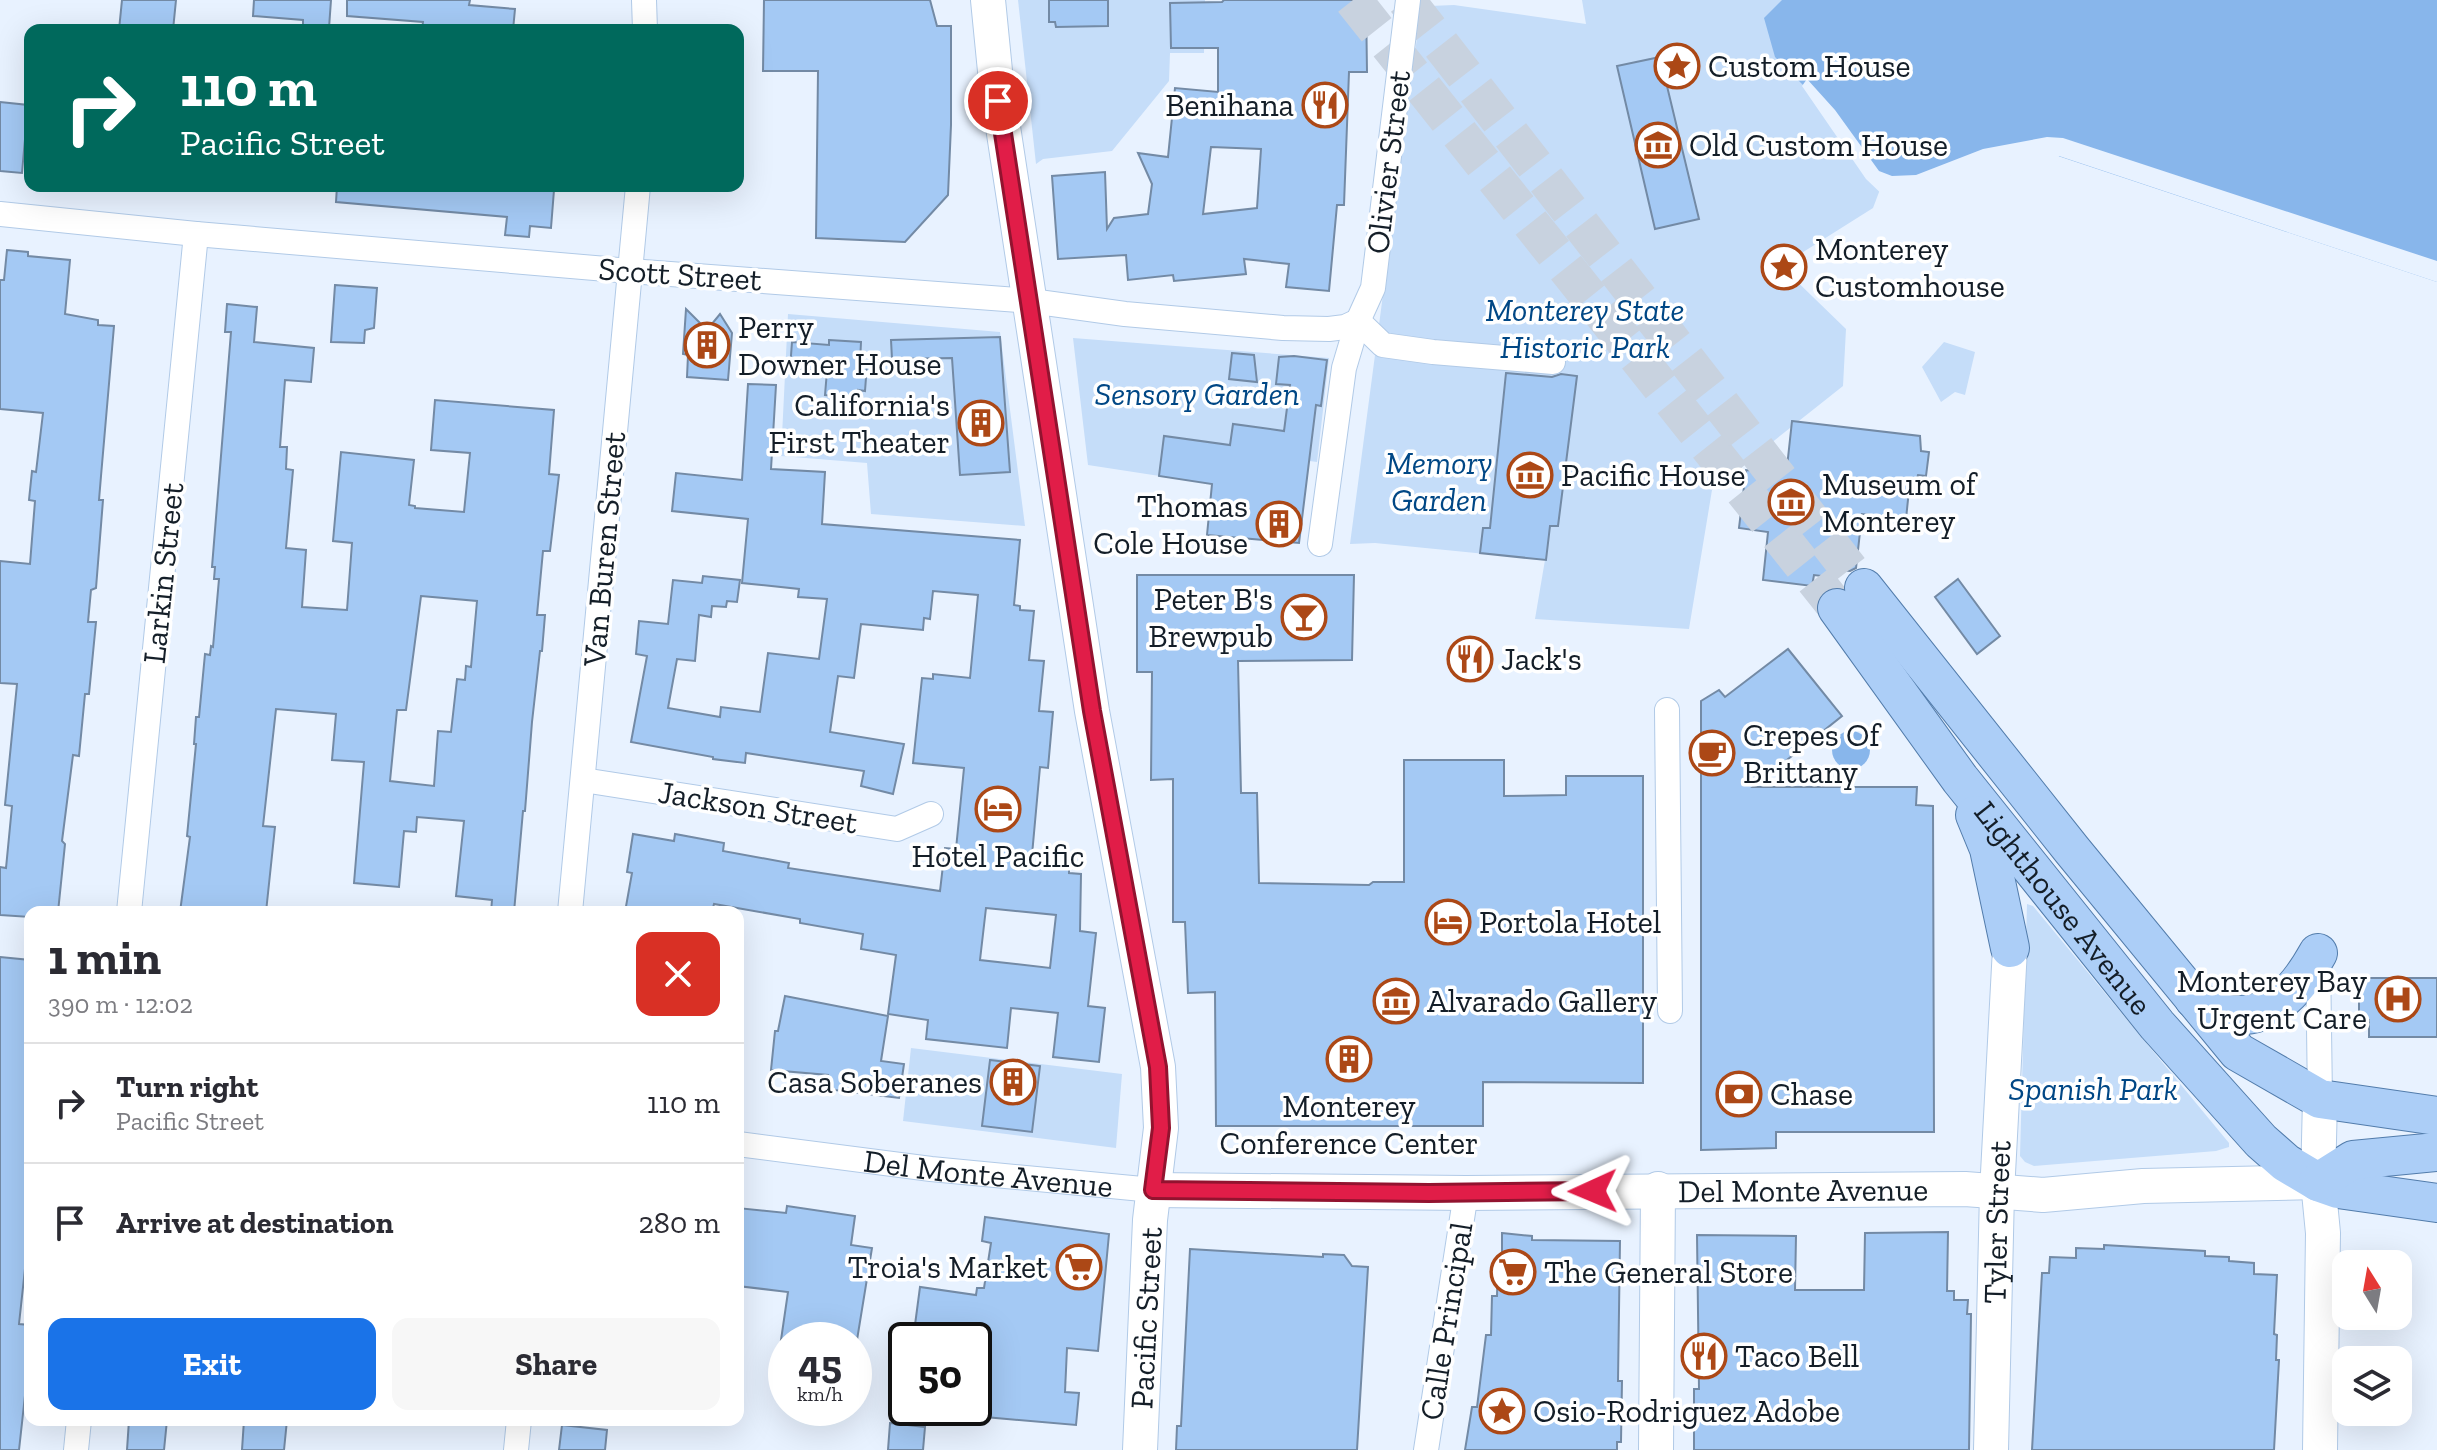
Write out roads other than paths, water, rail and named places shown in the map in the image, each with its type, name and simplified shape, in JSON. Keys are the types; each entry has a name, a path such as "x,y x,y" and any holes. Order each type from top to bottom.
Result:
{"main road":[{"name":"Pacific Street","path":"988,0 996,81 1092,711 1158,1067 1161,1128 1153,1190 1140,1450"},
{"name":"Lighthouse Avenue","path":"2318,1182 2286,1163 2261,1141 2157,1025 1960,779 1850,598 2080,861 2238,1052 2320,1099"},
{"path":"1960,779 1989,849 2010,948"},
{"name":"Tyler Street","path":"1991,1450 1997,1192 2010,948"},
{"path":"2194,999 2222,1013 2252,1015 2275,1006 2302,981 2318,953"},
{"path":"2320,1450 2323,1233 2318,1182 2320,1099 2437,1116"},
{"path":"2318,1182 2353,1160 2437,1152"},
{"name":"Del Monte Avenue","path":"1153,1190 1466,1193 1658,1189 1965,1189 2043,1195 2143,1186 2318,1182 2357,1193 2437,1203"},
{"path":"1656,1450 1658,1189"}],"street":[{"path":"644,0 645,24"},
{"name":"Olivier Street","path":"1320,544 1344,368 1358,321 1373,288 1408,0"},
{"name":"Van Buren Street","path":"571,906 637,192"},
{"name":"Scott Street","path":"0,214 630,271 1031,301 1125,314 1306,329 1345,327 1358,321"},
{"name":"Larkin Street","path":"130,906 196,234"},
{"path":"1358,321 1383,345 1553,362"},
{"path":"1667,710 1670,1011"},
{"name":"Jackson Street","path":"583,780 897,829 931,814"},
{"path":"2318,953 2320,1099"},
{"name":"Del Monte Avenue","path":"744,1145 931,1169 1153,1190"},
{"name":"Calle Principal","path":"1426,1450 1466,1193"},
{"path":"76,1450 78,1426"},
{"path":"516,1450 518,1426"}],"water":[{"path":"1782,0 2437,0 2437,282 2058,156 1906,201 1845,140 1803,85 1775,57 1764,18"},
{"path":"1851,731 1865,736 1870,750 1865,764 1851,769 1837,764 1832,750 1837,736"}],"tunnel":[{"path":"1353,0 1837,608"},
{"path":"1406,0 1864,588"}],"place":[{"name":"Custom House","path":"1677,66"},
{"name":"Benihana","path":"1325,105"},
{"name":"Old Custom House","path":"1658,145"},
{"name":"Monterey Customhouse","path":"1784,267"},
{"name":"Perry Downer House","path":"707,345"},
{"name":"California's First Theater","path":"981,423"},
{"name":"Pacific House","path":"1530,475"},
{"name":"Museum of Monterey","path":"1791,502"},
{"name":"Thomas Cole House","path":"1279,524"},
{"name":"Peter B's Brewpub","path":"1304,617"},
{"name":"Jack's","path":"1470,659"},
{"name":"Crepes Of Brittany","path":"1712,753"},
{"name":"Hotel Pacific","path":"998,809"},
{"name":"Portola Hotel","path":"1448,922"},
{"name":"Monterey Bay Urgent Care","path":"2398,999"},
{"name":"Alvarado Gallery","path":"1396,1001"},
{"name":"Monterey Conference Center","path":"1349,1059"},
{"name":"Casa Soberanes","path":"1013,1082"},
{"name":"Chase","path":"1739,1094"},
{"name":"Troia's Market","path":"1079,1267"},
{"name":"The General Store","path":"1513,1272"},
{"name":"Taco Bell","path":"1704,1356"},
{"name":"Osio-Rodriguez Adobe","path":"1502,1411"}],"park label":[{"name":"Monterey State Historic Park","path":"1585,328"},
{"name":"Sensory Garden","path":"1197,394"},
{"name":"Memory Garden","path":"1439,482"},
{"name":"Spanish Park","path":"2093,1089"}]}
